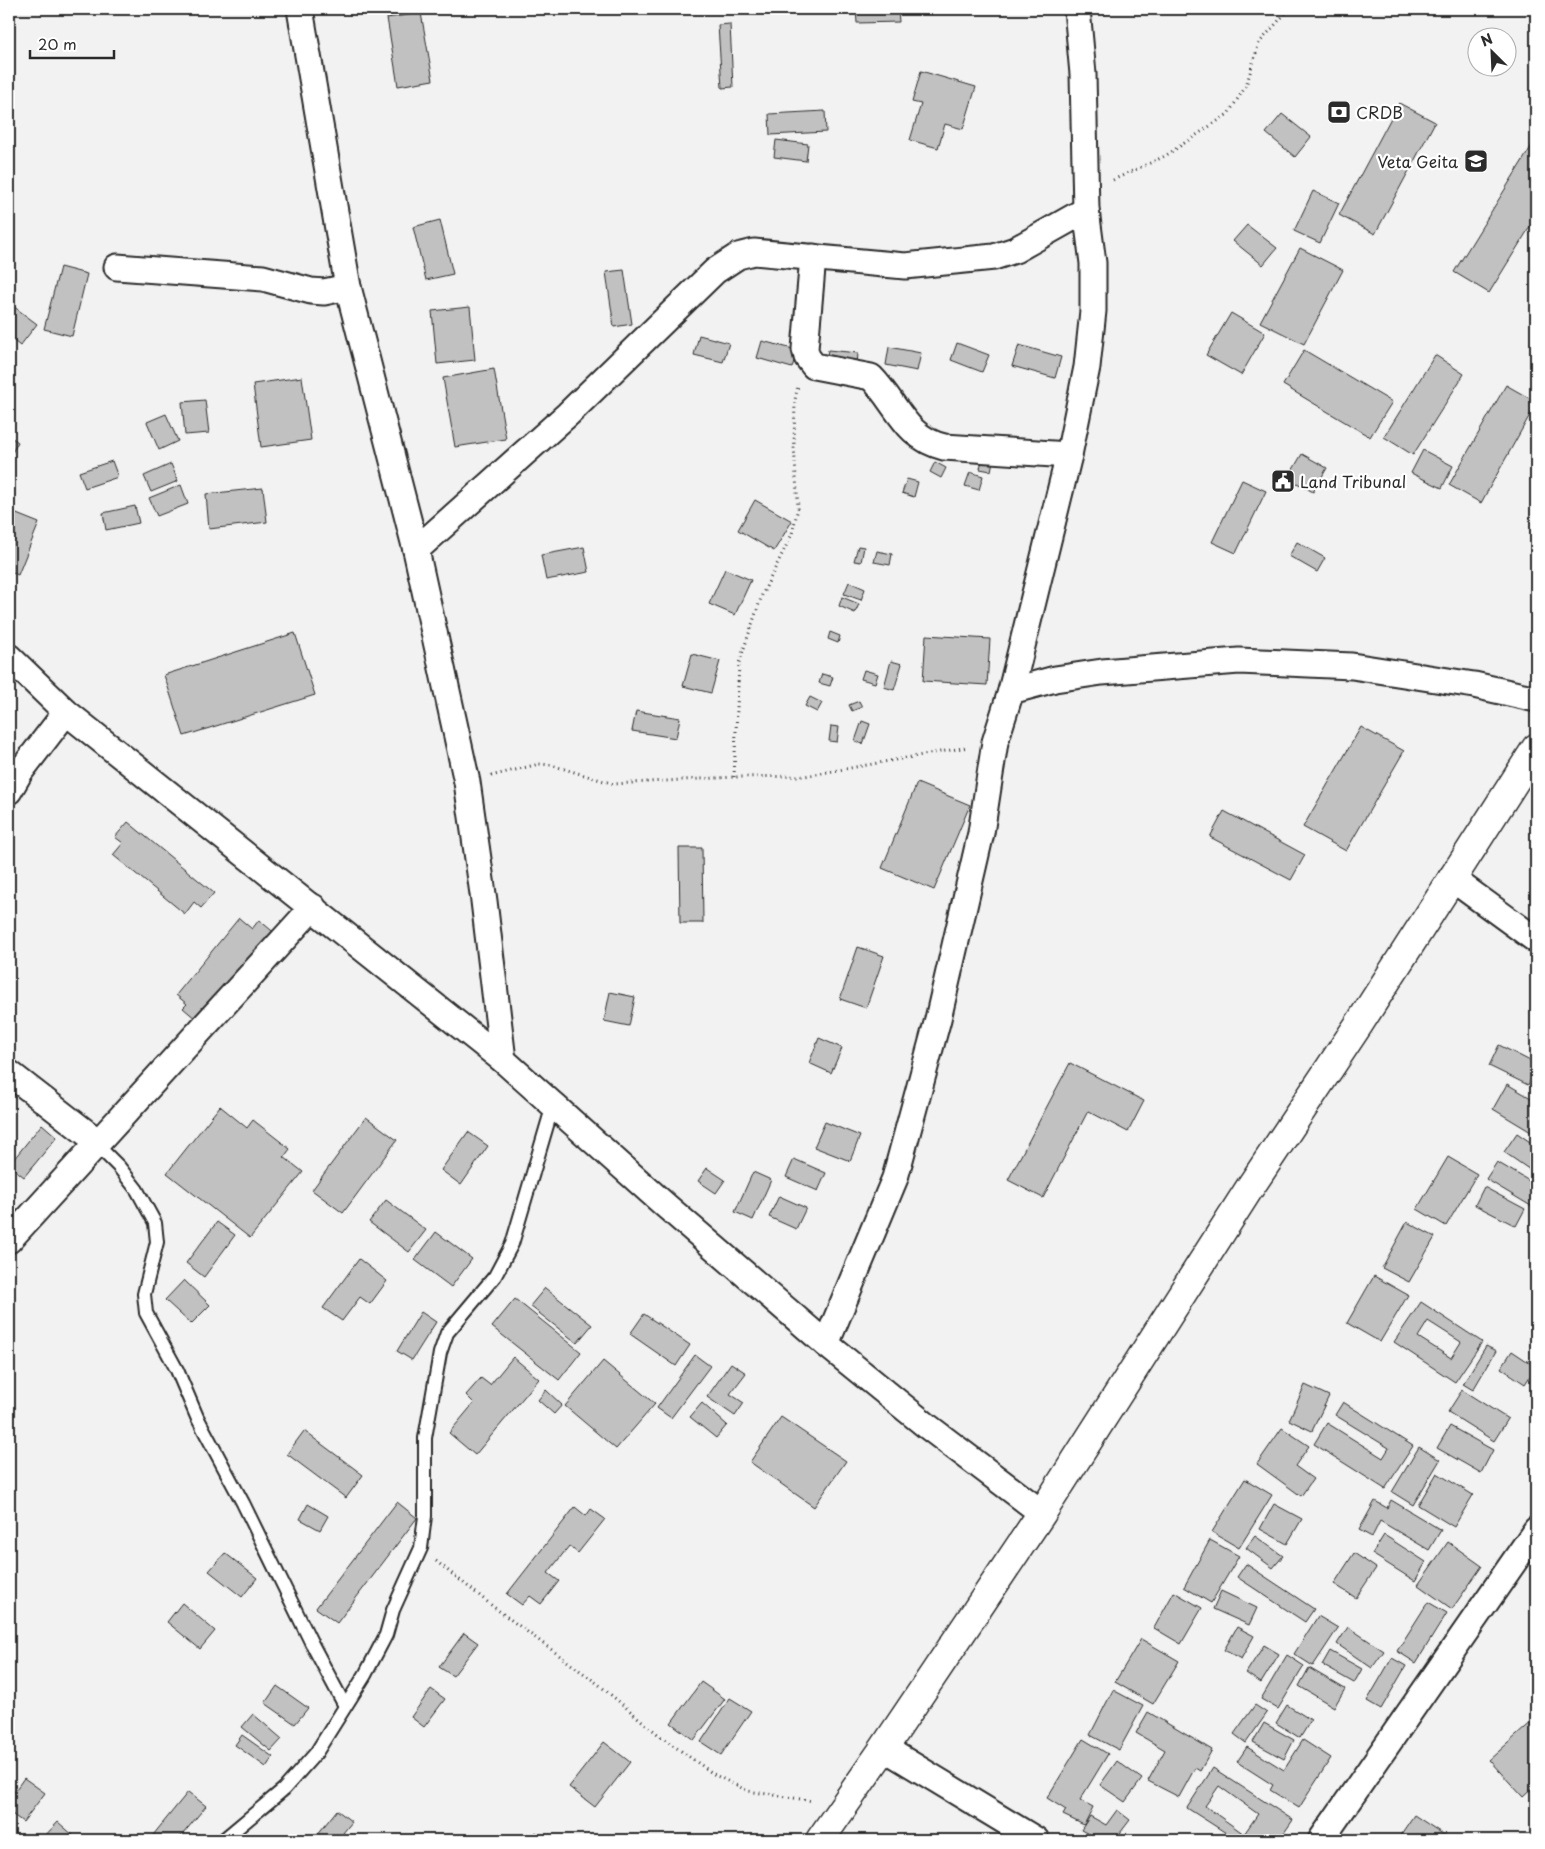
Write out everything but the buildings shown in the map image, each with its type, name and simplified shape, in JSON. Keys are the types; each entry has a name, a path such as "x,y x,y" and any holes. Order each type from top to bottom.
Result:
{"street":[{"path":"300,9 348,287 416,550 467,782 484,901 503,1060"},
{"path":"826,1344 896,1178 938,1019 977,851 995,742 1011,691 1069,455 1087,366 1093,311 1093,263 1087,201 1083,74 1077,9"},
{"path":"416,550 568,414 715,271 738,256 754,252 905,266 994,258 1015,250 1087,201"},
{"path":"812,257 805,349 807,357 814,366 863,374 870,377 909,426 923,440 931,444 944,447 1069,455"},
{"path":"117,267 263,278 311,291 324,292 348,287"},
{"path":"9,657 66,712 503,1060 665,1206 826,1344 927,1426 1042,1513"},
{"path":"1011,691 1055,679 1102,672 1239,661 1352,666 1474,685 1536,699"},
{"path":"9,791 20,772 66,712"},
{"path":"820,1840 1042,1513 1249,1189 1359,1024 1536,748"},
{"path":"1452,878 1536,940"},
{"path":"9,1240 313,907"},
{"path":"9,1073 97,1143"},
{"path":"1320,1840 1536,1530"},
{"path":"884,1748 1036,1840"}],"lane":[{"path":"224,1840 284,1789 316,1753 365,1675 386,1634 393,1610 420,1548 425,1516 425,1438 440,1353 447,1333 495,1276 512,1244 526,1203 553,1105"},
{"path":"97,1143 120,1167 137,1190 155,1223 157,1242 144,1294 146,1313 177,1370 197,1417 243,1503 312,1644 345,1706"}],"path":[{"path":"1087,201 1165,156 1228,114 1246,86 1259,43 1289,9"},
{"path":"734,777 739,663 762,595 792,534 798,508 794,471 795,400 801,371 807,357"},
{"path":"467,782 539,764 551,765 614,784 734,777 805,776 995,742"},
{"path":"420,1548 495,1608 598,1684 660,1736 715,1774 748,1791 843,1805"}],"place":[{"name":"CRDB","path":"1339,112"},
{"name":"Veta Geita","path":"1476,161"},
{"name":"Land Tribunal","path":"1283,481"}]}
